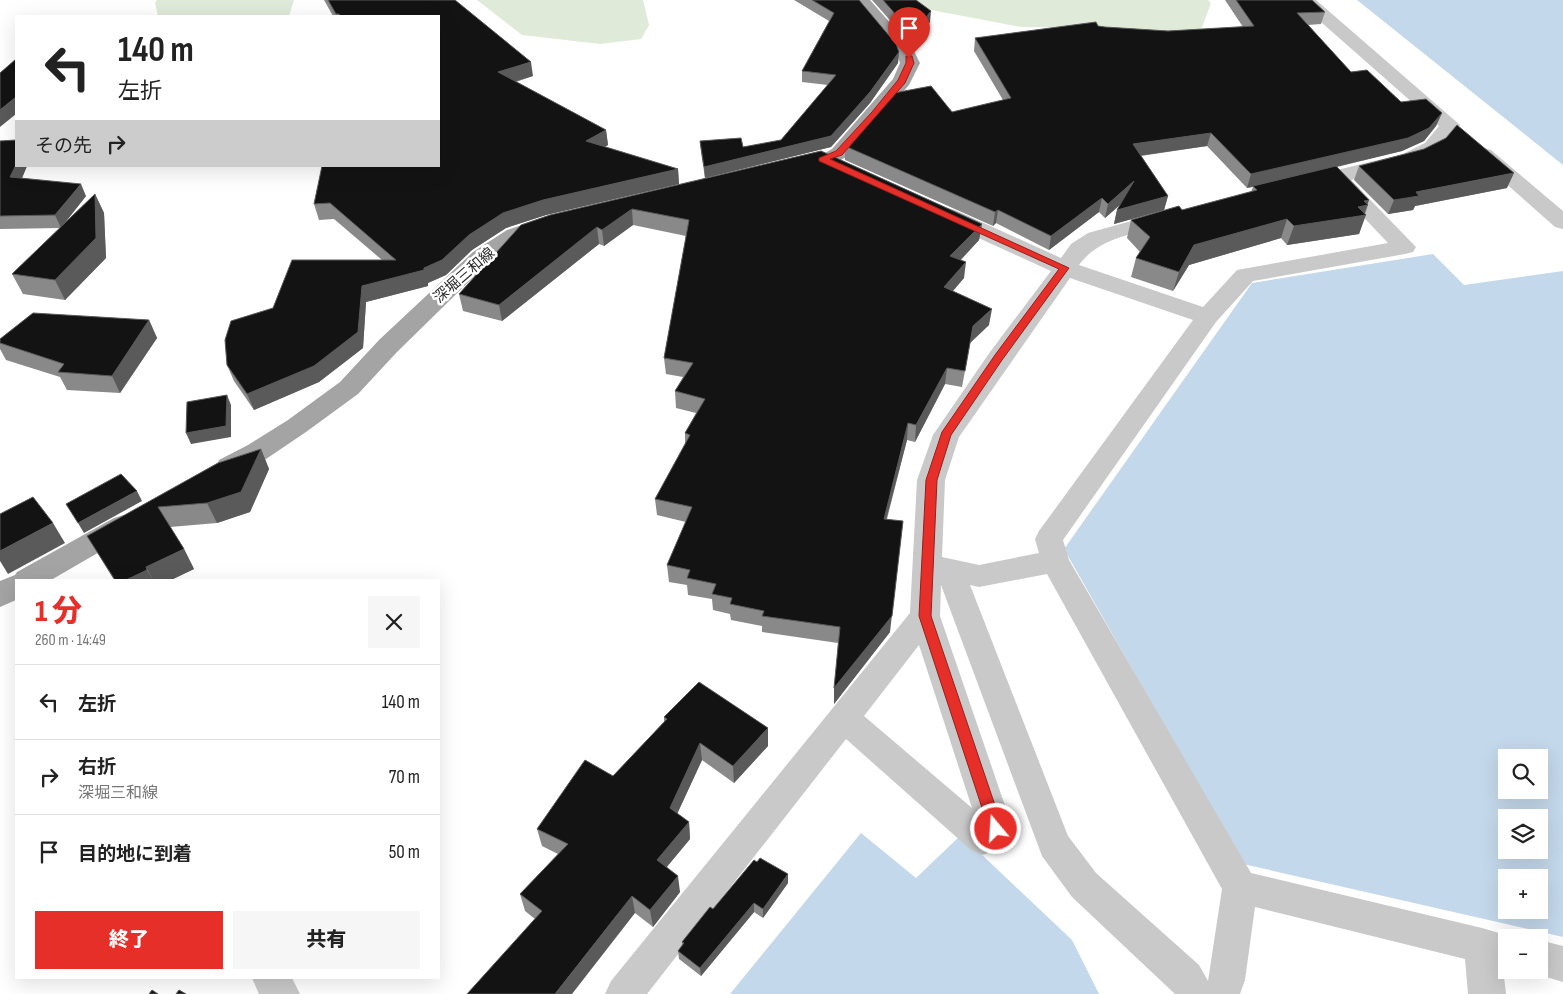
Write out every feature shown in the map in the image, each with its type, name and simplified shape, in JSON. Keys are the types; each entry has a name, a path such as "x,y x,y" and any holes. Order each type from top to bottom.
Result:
{"main road":[{"path":"778,170 839,153 902,81 910,63 906,53 860,0"},
{"name":"深堀三和線","path":"209,478 257,452 349,388 388,346 480,257 515,235 564,220"},
{"path":"29,579 143,514"},
{"path":"0,595 15,587"}],"street":[{"path":"1305,0 1563,222"},
{"path":"1290,188 1410,158 1432,147 1462,136"},
{"path":"822,159 847,170"},
{"path":"1221,994 1227,980 1240,887 1055,561 1050,539 1208,317 1245,275 1405,248 1336,177"},
{"path":"931,208 1064,268 1208,317"},
{"path":"1186,213 1096,238 1079,249 998,358 946,435 931,480 939,568 1054,845 1084,885 1186,978 1195,994"},
{"path":"939,568 979,576 1055,561"},
{"path":"624,994 925,616 939,568"},
{"path":"845,718 983,838 996,829 925,616"},
{"path":"1240,887 1494,948 1486,994"},
{"path":"1548,960 1563,964"},
{"path":"271,979 280,994"}],"green space":[{"path":"157,0 294,0 289,15 158,15 155,3"},
{"path":"477,0 643,0 649,25 641,39 600,44 522,35"},
{"path":"913,0 1208,0 1211,3 1201,30 1162,34 1101,28 1021,27 926,9"}],"water":[{"path":"1357,0 1563,0 1563,165"},
{"path":"1433,254 1464,285 1563,271 1563,937 1548,934 1548,929 1528,929 1243,864 1064,549 1252,283"},
{"path":"861,833 916,878 961,835 1072,940 1099,994 730,994"}],"building":[{"path":"328,0 455,0 531,62 498,72 606,130 586,141 678,169 543,200 503,213 469,235 442,260 424,268 424,270 362,286 358,332 314,366 247,394 227,365 225,340 231,321 273,308 292,260 396,260 330,203 314,204 322,167 440,167 440,15 336,14"},
{"path":"812,0 859,0 896,44 899,52 870,92 831,136 704,167 700,141 741,138 743,147 781,140 836,75 802,71 834,13"},
{"path":"883,0 916,0 931,11 913,34"},
{"path":"1236,0 1312,0 1325,12 1297,13 1351,72 1367,70 1401,102 1426,99 1442,113 1429,128 1408,138 1251,174 1211,133 1133,144 1168,196 1117,210 1134,181 1108,204 1102,198 1051,236 998,210 995,212 845,146 894,93 931,86 952,112 1011,98 975,38 1096,22 1098,26 1105,27 1168,31 1254,26"},
{"path":"15,60 15,98 0,110 0,73"},
{"path":"1457,125 1514,173 1416,192 1419,196 1394,200 1359,166 1424,149 1446,138"},
{"path":"15,140 15,167 10,177 81,184 55,215 0,216 0,141"},
{"path":"821,151 982,224 950,256 966,262 944,287 992,309 973,326 965,371 947,368 916,425 908,423 884,519 903,521 892,616 834,688 840,627 762,616 764,611 730,604 732,598 712,594 716,584 687,578 690,570 667,565 692,507 655,499 690,435 685,433 705,399 675,391 693,363 664,358 689,220 632,209 602,230 597,227 499,305 459,294 521,225 550,215"},
{"path":"1336,166 1369,200 1364,201 1368,205 1358,207 1366,215 1294,226 1287,219 1194,245 1179,272 1136,258 1150,237 1131,220 1179,206 1182,210 1257,190 1253,186"},
{"path":"95,194 96,238 55,280 12,274"},
{"path":"33,313 149,320 112,376 58,372 64,364 0,343 0,339"},
{"path":"227,395 226,426 186,433 187,402"},
{"path":"261,449 241,492 207,503 158,507 184,549 146,567 147,570 128,579 114,579 87,536 218,463"},
{"path":"121,474 137,491 78,523 66,504"},
{"path":"33,497 53,523 0,551 0,514"},
{"path":"699,682 768,728 733,766 700,743 670,808 689,822 657,860 678,876 650,910 632,896 555,994 467,994 542,911 520,894 568,844 537,829 585,760 613,776 667,719 664,717"},
{"path":"760,858 788,874 763,909 754,903 700,968 678,951 684,943 682,942 710,907 713,909 754,860 757,862"},
{"path":"152,990 158,994 149,994"},
{"path":"179,990 186,994 176,994"}],"route":[{"path":"909,58 910,63 902,81 875,113 839,153 822,159 1064,268 998,358 946,435 931,480 925,616 996,829"}]}
